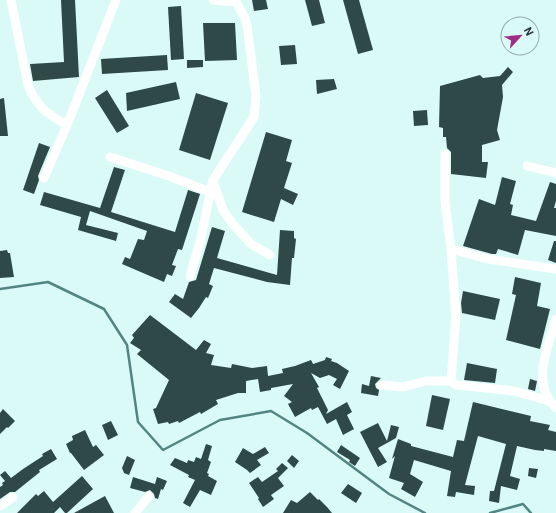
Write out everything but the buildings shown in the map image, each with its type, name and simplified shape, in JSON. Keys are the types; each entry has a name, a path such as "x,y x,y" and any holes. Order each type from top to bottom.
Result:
{"street":[{"path":"11,0 28,85 32,95 48,114 67,125"},
{"path":"44,178 67,125 116,0"},
{"path":"190,276 200,242 213,180 254,117 256,101 245,18 236,1 213,0"},
{"path":"445,154 445,202 451,249 456,316 451,381"},
{"path":"110,157 169,176 210,192"},
{"path":"527,166 556,173"},
{"path":"213,180 223,210 233,224 251,244 270,255"},
{"path":"451,249 488,259 556,269"},
{"path":"556,319 542,369 543,388 549,401 556,408"},
{"path":"381,385 403,387 426,381 451,381 456,385 514,391 549,401"},
{"path":"135,513 150,496"},
{"path":"0,506 13,497"}],"waterway":[{"path":"0,289 48,282 104,309 127,345 138,422 163,450 220,420 271,411 307,433 389,494 425,513"},
{"path":"490,513 523,504 531,513"}]}
